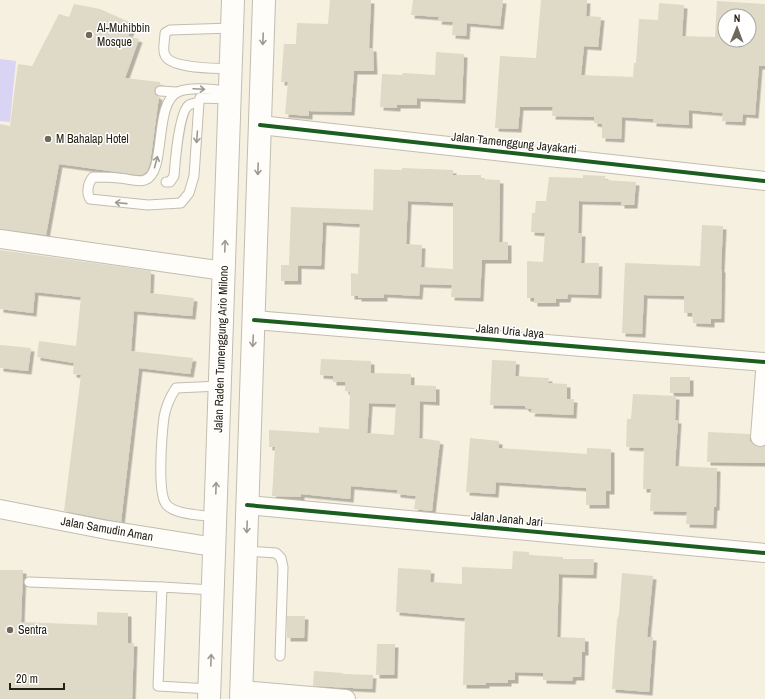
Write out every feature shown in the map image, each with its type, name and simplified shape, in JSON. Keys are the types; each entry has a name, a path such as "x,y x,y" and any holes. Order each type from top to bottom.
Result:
{"highway":[{"name":"Jalan Raden Tumenggung Ario Milono","path":"210,694 233,0"},
{"path":"241,695 264,0"},
{"path":"218,421 250,423"}],"street":[{"name":"Jalan Tamenggung Jayakarti","path":"260,125 765,181"},
{"path":"0,239 224,271"},
{"name":"Jalan Uria Jaya","path":"254,320 765,362"},
{"path":"760,437 765,372"},
{"name":"Jalan Janah Jari","path":"247,505 765,554"},
{"name":"Jalan Samudin Aman","path":"0,509 107,530 214,547"},
{"path":"241,695 346,699"}],"lane":[{"path":"231,69 179,64 168,60 164,54 164,44 165,34 170,30 232,28"},
{"path":"160,91 177,92 189,89 230,95"},
{"path":"177,92 168,100 164,113 157,162 151,176 144,181 117,177 93,177 89,182 88,188 90,200 148,205 181,203 189,193 194,176 198,102"},
{"path":"166,182 170,182 174,176 179,130 185,110 189,105 198,102 200,98 230,95"},
{"path":"215,517 176,512 166,504 162,494 161,470 164,416 170,398 176,388 220,386"},
{"path":"246,551 276,553 281,558 283,567 280,656"},
{"path":"29,582 213,590"},
{"path":"162,587 158,686 210,694"}],"shaded area":[{"path":"0,59 16,61 10,122 0,121"}],"building":[{"path":"330,0 371,0 369,48 373,48 374,71 354,71 351,112 309,111 309,116 285,114 288,82 281,82 284,44 296,44 297,23 328,24"},
{"path":"413,0 503,0 500,26 467,23 466,36 452,35 453,22 438,21 439,17 411,15"},
{"path":"541,0 587,0 586,16 601,17 598,47 584,46 581,75 633,77 634,63 636,63 639,19 658,20 659,3 684,5 682,36 715,37 717,1 765,4 765,66 759,66 755,115 743,114 742,122 722,121 723,113 689,110 689,125 653,123 653,119 622,117 621,139 602,138 602,124 594,123 594,117 552,116 553,107 520,107 518,129 495,128 500,56 536,58"},
{"path":"74,4 100,9 134,24 128,36 139,39 125,78 160,82 160,85 154,90 155,94 159,97 150,163 147,171 142,175 59,164 46,235 0,229 0,124 10,126 18,64 32,66 59,14 69,17"},
{"path":"436,52 464,54 462,100 417,98 417,105 397,105 397,108 380,107 382,74 402,75 403,73 435,75"},
{"path":"402,168 453,170 453,175 481,175 481,179 500,180 499,242 508,242 508,260 482,260 480,298 451,297 452,285 420,284 419,296 384,294 384,298 358,298 358,296 351,296 351,273 358,274 360,224 323,222 321,266 289,265 291,207 373,210 374,169 402,170","holes":["408,201 453,203 453,269 421,267 422,245 406,244"]},
{"path":"583,175 605,176 605,180 636,182 634,205 621,205 621,202 579,201 578,233 582,233 581,263 599,263 598,295 568,294 567,299 556,299 556,303 534,303 534,298 527,298 527,261 543,262 545,233 531,232 532,213 535,213 536,201 546,201 549,177 583,178"},
{"path":"702,225 723,226 721,319 711,319 711,324 693,323 692,313 684,313 684,296 644,295 642,334 622,333 625,263 700,266"},
{"path":"0,250 151,271 150,293 194,298 192,316 134,311 131,351 193,358 190,374 139,368 121,522 64,511 81,375 73,374 74,363 37,357 39,341 76,346 81,297 35,292 33,313 0,309"},
{"path":"281,265 298,265 298,281 281,281"},
{"path":"0,345 31,348 28,371 0,368"},
{"path":"321,359 371,361 371,373 411,374 411,385 436,386 436,402 420,401 419,438 440,441 432,511 414,509 416,496 397,494 397,490 351,486 350,499 301,494 301,497 272,496 275,447 269,447 269,430 319,433 319,427 349,429 350,392 345,391 345,382 333,382 333,376 320,375","holes":["369,403 396,404 394,435 367,433"]},
{"path":"492,360 516,361 515,376 549,378 548,383 567,384 567,399 574,399 573,415 531,413 532,409 525,408 525,406 490,405"},
{"path":"670,377 690,377 690,393 670,393"},
{"path":"633,394 676,396 675,420 678,420 675,466 717,468 716,507 714,507 713,525 686,524 687,512 650,511 651,489 643,489 644,448 626,447 627,419 631,419"},
{"path":"708,432 750,434 750,441 754,445 760,447 765,446 765,463 707,462"},
{"path":"470,438 499,441 499,448 587,454 587,448 611,449 611,491 606,491 606,505 586,505 586,488 496,482 495,494 466,492"},
{"path":"513,551 529,552 529,555 563,557 563,559 594,559 593,575 559,574 557,637 585,638 585,652 582,652 581,677 573,677 572,681 543,680 543,673 515,672 515,680 508,680 508,683 463,685 465,618 396,612 398,568 431,570 430,582 462,584 462,567 512,569"},
{"name":"Sentra","path":"0,570 23,570 21,622 97,625 97,612 128,613 128,643 134,643 132,699 0,699"},
{"path":"622,573 653,576 647,637 653,637 649,692 612,689"},
{"path":"287,616 305,616 304,638 287,638"},
{"path":"377,644 395,644 394,675 376,675"},
{"path":"314,671 373,675 372,689 313,686"}],"cycle path":[{"path":"260,125 765,181"},
{"path":"254,320 765,362"},
{"path":"247,505 765,553"}],"place":[{"name":"Al-Muhibbin Mosque","path":"89,35"},
{"name":"M Bahalap Hotel","path":"48,139"},
{"name":"Sentra","path":"10,630"}]}
